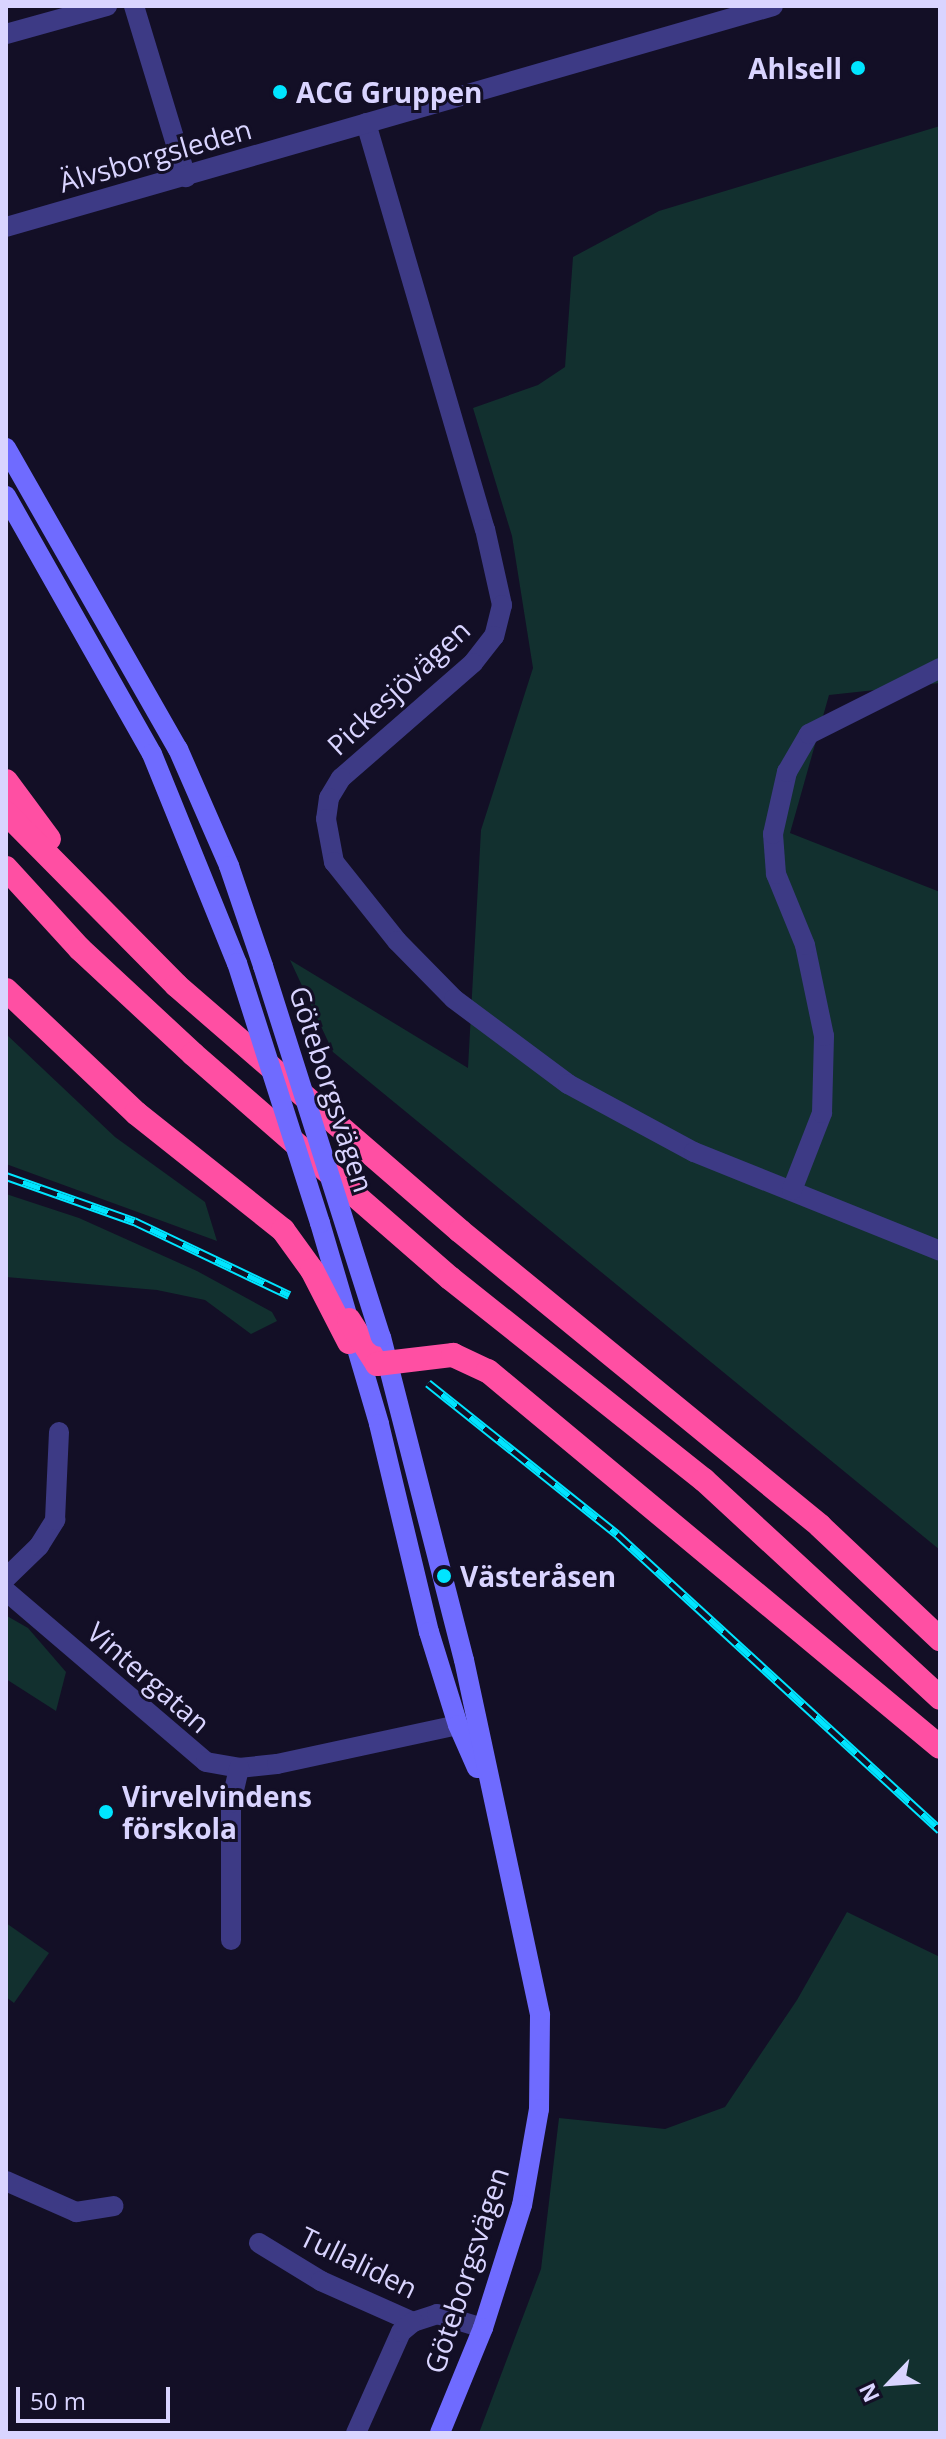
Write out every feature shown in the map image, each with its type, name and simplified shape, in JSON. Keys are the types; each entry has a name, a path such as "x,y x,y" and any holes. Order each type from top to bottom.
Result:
{"highway":[{"path":"6,781 105,915"},
{"path":"6,813 105,915 249,1049 460,1231 764,1478 940,1639"},
{"path":"6,868 80,949 193,1054 450,1278 704,1480 940,1698"},
{"path":"6,990 136,1113 283,1230 312,1270 360,1362"},
{"path":"349,1320 369,1357 389,1365 453,1355 488,1371 940,1747"}],"main road":[{"name":"Göteborgsvägen","path":"6,448 178,749 229,866 381,1337 461,1647 489,1792 537,2001 539,2078 522,2205 483,2328 440,2433"},
{"name":"Göteborgsvägen","path":"6,496 152,754 237,963 349,1320 458,1725 489,1792"}],"street":[{"path":"6,34 107,6"},
{"path":"134,6 186,177"},
{"name":"Älvsborgsleden","path":"8,226 773,6"},
{"name":"Pickesjövägen","path":"366,123 485,529 502,605 494,636 473,663 341,778 329,798 326,819 334,862 397,941 454,999 568,1084 694,1152 940,1251"},
{"path":"792,1190 822,1113 824,1049 805,945 776,874 773,834 787,772 809,734 940,668"},
{"path":"6,1578 39,1546 55,1520 59,1432"},
{"name":"Vintergatan","path":"6,1591 188,1751 206,1762 239,1768 370,1747 458,1725"},
{"path":"231,1940 231,1803 239,1768"},
{"path":"6,2181 76,2212 114,2206"},
{"name":"Tullaliden","path":"259,2243 321,2281 413,2322 437,2314 483,2328"},
{"path":"356,2433 401,2332 413,2322"}],"green space":[{"path":"940,126 940,683 829,695 790,833 940,892 940,1550 333,1052 290,960 468,1068 481,830 533,668 512,536 473,408 538,385 565,367 573,257 659,211"},
{"path":"6,1034 115,1137 205,1202 217,1241 6,1164"},
{"path":"6,1194 79,1218 197,1271 272,1312 277,1321 251,1334 205,1300 157,1290 6,1277"},
{"path":"7,1616 28,1628 66,1672 56,1711 6,1679"},
{"path":"847,1912 940,1957 940,2433 479,2433 541,2269 559,2118 665,2129 725,2107 797,2000"},
{"path":"6,1923 49,1953 14,2003 6,1997"}],"railway":[{"path":"6,1176 134,1221 289,1295"},
{"path":"428,1383 617,1534 940,1830"}],"place":[{"name":"Ahlsell","path":"858,68"},
{"name":"ACG Gruppen","path":"280,92"},
{"name":"Västeråsen","path":"444,1576"},
{"name":"Virvelvindens förskola","path":"106,1812"}]}
